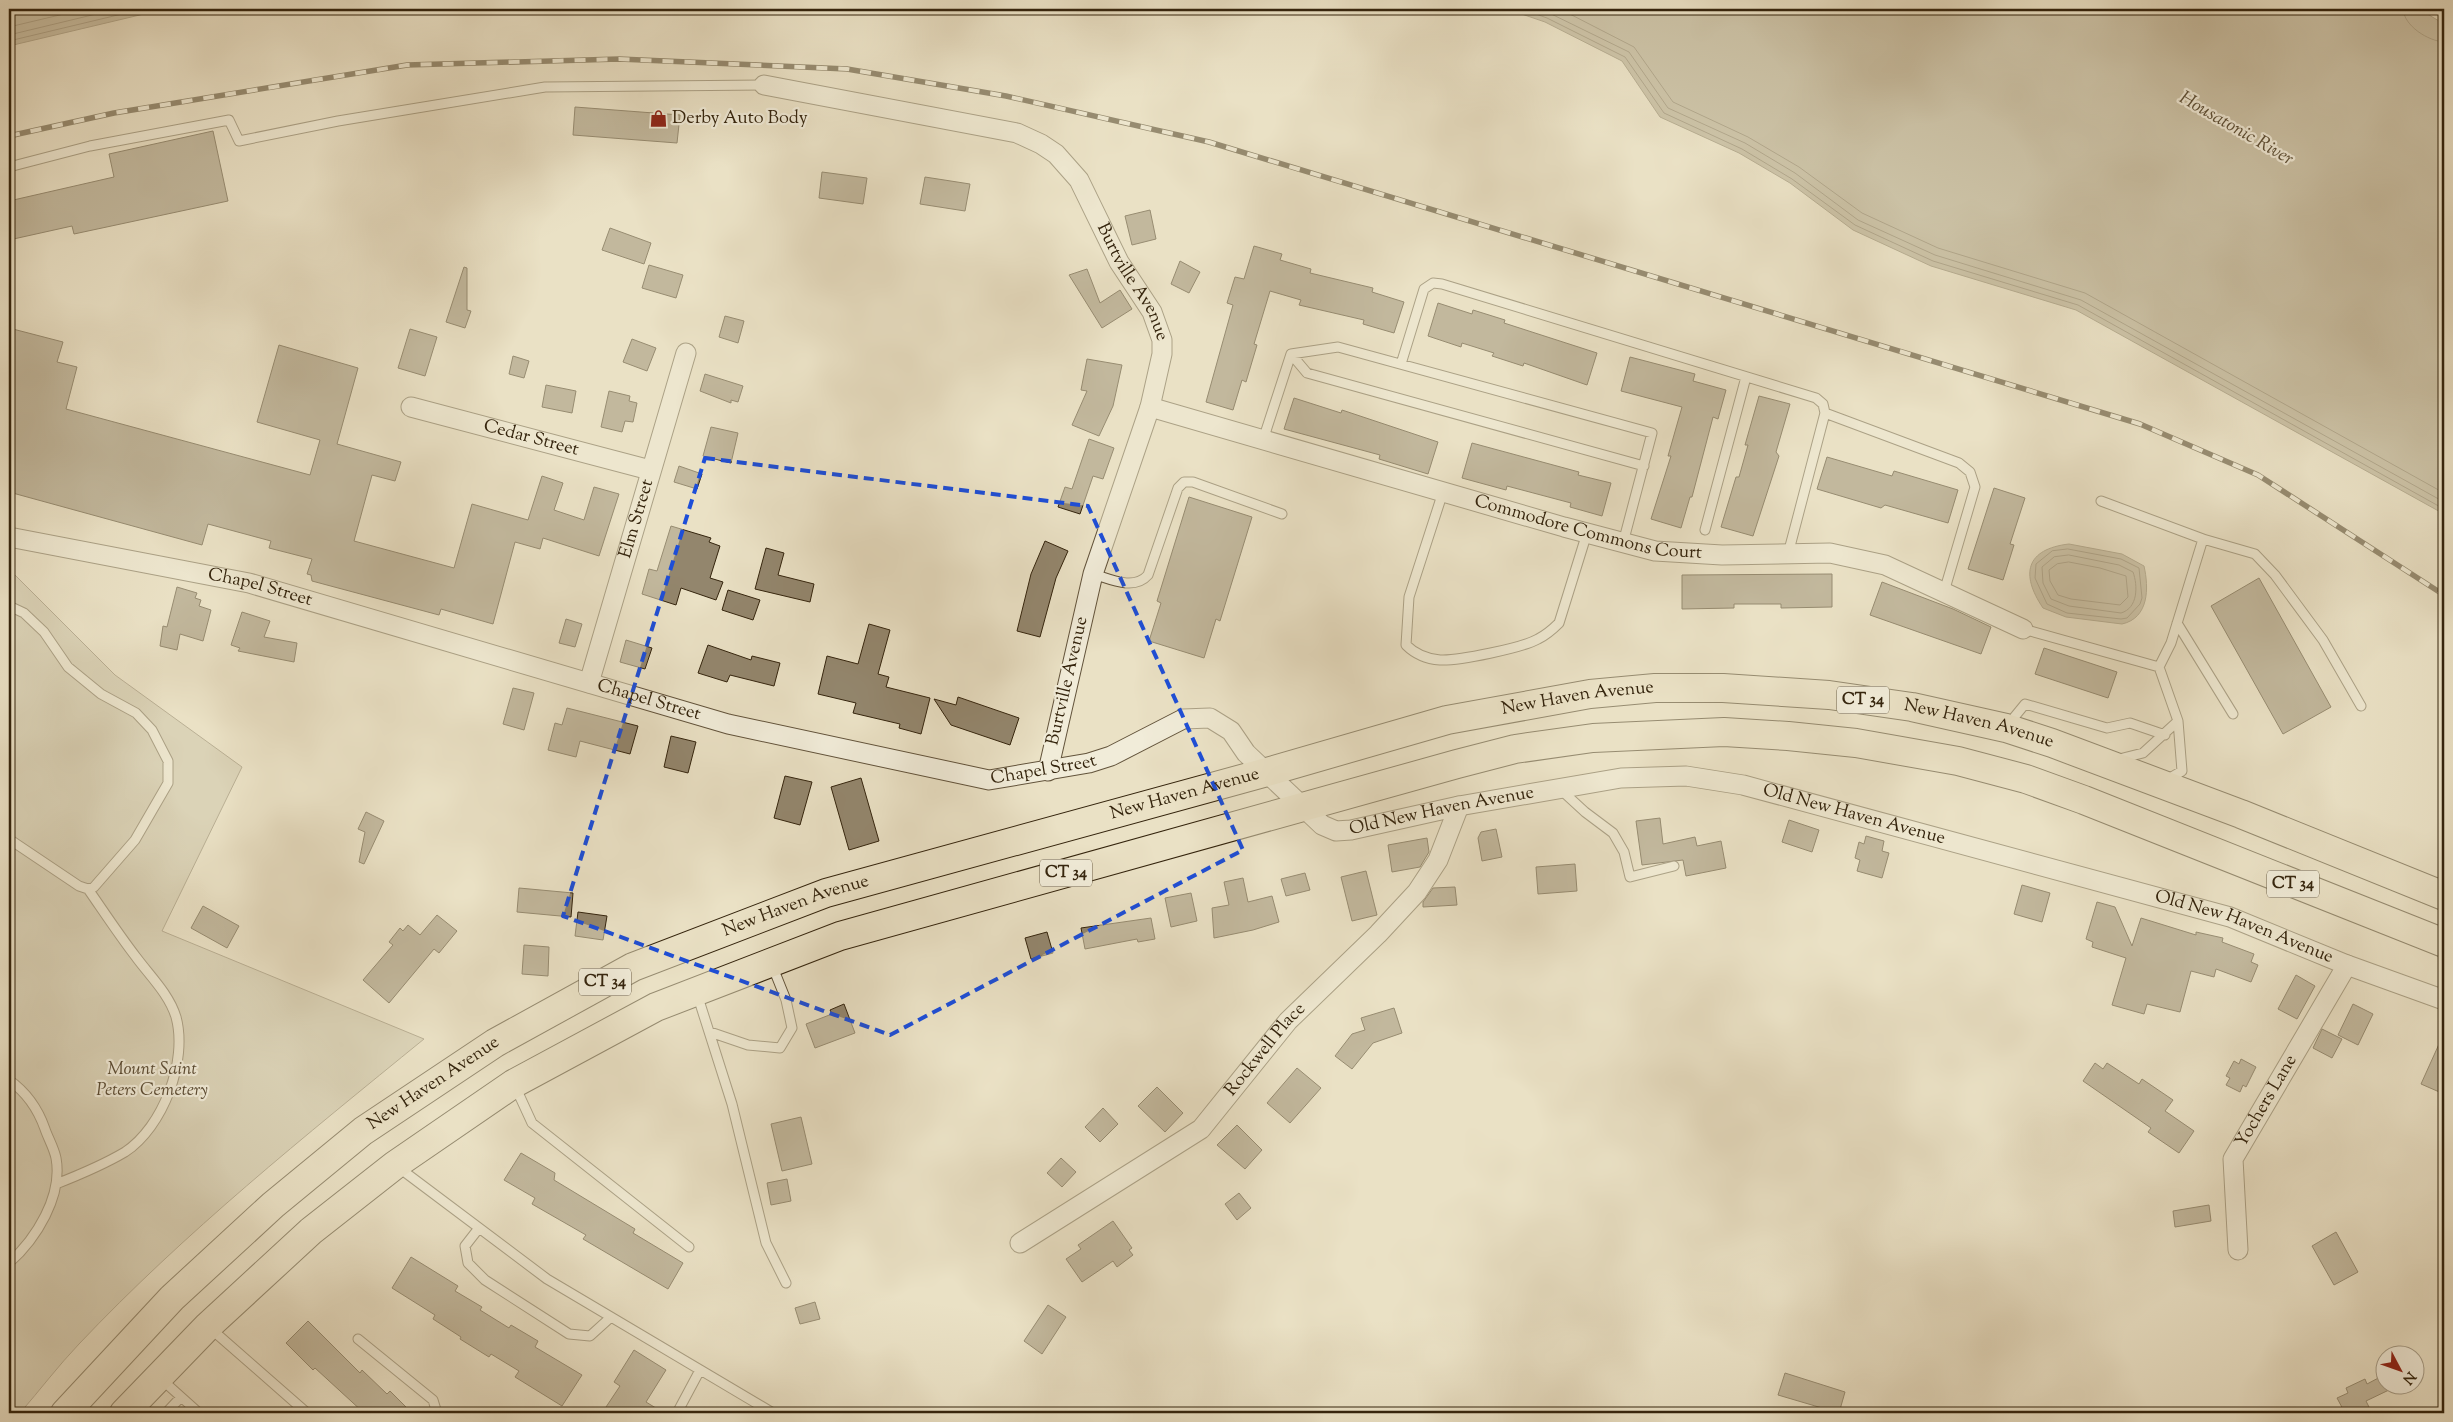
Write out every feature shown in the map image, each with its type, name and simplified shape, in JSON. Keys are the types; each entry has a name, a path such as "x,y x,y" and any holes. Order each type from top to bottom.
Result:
{"highway":[{"name":"New Haven Avenue","path":"65,1413 172,1298 273,1204 363,1131 495,1043 633,967 826,893 1267,772 1447,720 1590,694 1655,688 1723,688 1829,695 1912,707 2006,728 2088,756 2444,896"},
{"name":"CT 34","path":"124,1413 208,1326 311,1230 395,1164 514,1084 656,1007 840,936 1300,806 1515,750 1593,738 1661,733 1724,732 1788,736 1856,744 1958,761 2026,779 2142,822 2444,943"},
{"path":"2142,822 2160,784"}],"street":[{"name":"Burtville Avenue","path":"764,85 1017,133 1041,144 1056,154 1079,180 1119,262 1158,326 1162,340 1162,354 1150,407 1092,574 1048,771"},
{"name":"Elm Street","path":"589,683 650,470 686,353"},
{"name":"Cedar Street","path":"411,407 650,470"},
{"name":"Commodore Commons Court","path":"1150,407 1587,533 1656,551 1722,555 1830,553 1885,566 2023,629"},
{"name":"Chapel Street","path":"9,537 250,583 728,724 989,780 1089,763 1111,756 1167,726 1184,719 1197,718 1210,718 1227,727 1246,753 1267,772"},
{"name":"Old New Haven Avenue","path":"1267,772 1300,806 1322,825 1336,831 1351,830 1459,806 1621,778 1686,776 1743,785 2230,917 2347,965 2444,1000"},
{"name":"Rockwell Place","path":"1020,1243 1201,1128 1288,1020 1378,934 1417,892 1438,860 1459,806"},
{"name":"Yochers Lane","path":"2238,1250 2233,1159 2347,965"}],"lane":[{"path":"9,167 90,146 228,120 239,141 338,121 545,87 764,85"},
{"path":"1401,364 1424,289 1433,283 1442,284 1816,398 1822,404 1825,413 1788,554"},
{"path":"1291,354 1338,347 1652,433 1623,543"},
{"path":"1263,440 1291,354"},
{"path":"1291,354 1307,373 1644,466"},
{"path":"1705,530 1746,377"},
{"path":"1825,413 1959,462 1970,472 1975,487 1944,592"},
{"path":"1092,574 1130,584 1144,579 1148,575 1178,488 1184,482 1193,482 1282,514"},
{"path":"1443,492 1409,597 1406,645 1414,653 1440,660 1510,649 1538,640 1559,623 1587,533"},
{"path":"2101,501 2203,539 2255,554 2275,575 2323,640 2361,706"},
{"path":"2160,784 2182,771 2178,721 2159,667 2177,623 2203,539"},
{"path":"9,606 24,614 44,632 68,667 101,694 136,712 152,730 168,761 168,783 135,840 113,868 94,887 88,889 79,886 9,839"},
{"path":"2177,623 2233,714"},
{"path":"2023,629 2159,667"},
{"path":"2006,728 2015,714 2025,704 2106,728 2130,723 2164,734"},
{"path":"2088,756 2115,760 2132,757 2153,746 2178,721"},
{"path":"1560,789 1585,812 1613,833 1624,852 1630,877 1674,866"},
{"path":"56,1184 89,1171 126,1151 146,1133 166,1100 176,1066 178,1044 176,1017 161,988 135,957 88,889"},
{"path":"710,1032 748,1045 780,1048 792,1028 786,1000 771,962"},
{"path":"696,992 710,1032 748,1160 766,1243 786,1283"},
{"path":"9,1080 20,1087 39,1113 56,1158 56,1184 40,1224 22,1252 9,1264"},
{"path":"514,1084 532,1123 689,1247"},
{"path":"395,1164 547,1279 773,1413"},
{"path":"479,1228 465,1246 468,1264 485,1280 569,1334 590,1336 611,1317"},
{"path":"208,1326 307,1413"},
{"path":"358,1338 434,1400 437,1413"},
{"path":"677,1413 700,1370"},
{"path":"159,1377 199,1413"},
{"path":"166,1413 181,1397"}],"highlighted area":[{"path":"705,458 1088,506 1243,850 890,1035 563,916"}],"green space":[{"name":"Mount Saint Peters Cemetery","path":"9,571 115,675 242,767 162,931 424,1039 203,1224 119,1303 79,1344 20,1413 9,1413"}],"water":[{"path":"9,9 165,9 9,46"},
{"name":"Housatonic River","path":"1507,9 2419,9 2444,24 2444,514 2076,310 1931,266 1853,230 1790,183 1739,153 1660,117 1622,61 1545,22"},
{"path":"2069,544 2122,554 2144,566 2146,575 2145,601 2138,616 2122,624 2066,617 2043,608 2031,584 2031,565 2036,557 2044,551"}],"building":[{"path":"575,107 680,115 677,143 573,135"},
{"path":"213,131 228,201 74,234 72,226 9,240 9,201 114,177 109,154"},
{"path":"822,172 867,178 863,204 819,198"},
{"path":"925,177 970,184 965,211 920,204"},
{"path":"1150,210 1156,239 1132,245 1125,216"},
{"path":"610,228 651,243 644,264 602,250"},
{"path":"1254,246 1282,254 1280,260 1311,269 1310,273 1373,288 1372,292 1404,302 1394,333 1363,324 1364,320 1299,305 1301,300 1270,291 1254,344 1257,345 1246,382 1242,380 1233,410 1206,402 1233,305 1227,303 1235,277 1244,279"},
{"path":"1180,261 1200,272 1189,293 1171,284"},
{"path":"649,265 683,275 676,298 642,288"},
{"path":"464,267 467,268 467,310 471,311 465,328 446,322"},
{"path":"1087,269 1100,303 1120,290 1132,309 1102,328 1069,275"},
{"path":"1438,303 1472,314 1473,310 1505,320 1504,323 1597,353 1587,385 1524,363 1523,366 1492,356 1494,353 1462,343 1461,347 1428,336"},
{"path":"725,316 744,321 738,343 719,337"},
{"path":"9,328 63,342 57,362 77,367 66,409 310,475 320,440 257,422 279,345 358,368 337,444 401,462 395,481 372,475 354,541 454,568 472,504 528,520 542,476 563,483 554,510 584,520 594,487 619,494 599,556 543,538 540,549 515,542 493,624 441,609 439,615 312,581 311,575 307,574 312,559 269,548 271,541 208,524 202,545 9,492"},
{"path":"410,329 437,337 425,376 398,368"},
{"path":"632,339 656,348 647,371 623,362"},
{"path":"513,356 529,361 524,378 509,374"},
{"path":"1630,357 1695,374 1693,381 1726,390 1718,419 1713,417 1692,497 1690,497 1681,528 1651,519 1671,456 1668,456 1682,407 1621,391"},
{"path":"1087,359 1122,365 1113,406 1099,436 1072,425 1087,391 1081,390"},
{"path":"705,374 743,386 738,402 731,400 731,403 700,391"},
{"path":"546,385 576,391 572,413 542,407"},
{"path":"609,391 630,396 629,401 637,403 633,422 625,421 622,432 601,427"},
{"path":"1759,396 1790,404 1776,452 1779,456 1753,536 1721,527 1736,477 1739,477 1748,445 1745,445"},
{"path":"1294,398 1341,413 1342,410 1438,442 1428,474 1379,459 1380,455 1284,429"},
{"path":"711,427 738,433 731,463 703,456"},
{"path":"1089,439 1114,448 1103,479 1093,476 1080,514 1058,507 1065,487 1072,489"},
{"path":"1472,443 1579,472 1578,475 1611,483 1602,516 1570,507 1571,503 1507,486 1506,490 1462,478"},
{"path":"1827,457 1892,476 1894,471 1958,490 1948,523 1885,505 1881,508 1817,489"},
{"path":"679,466 702,474 697,489 674,482"},
{"path":"1994,488 2025,498 2010,544 2014,545 2003,580 1968,569"},
{"path":"1189,497 1252,517 1220,621 1216,619 1204,658 1149,641 1161,603 1157,601"},
{"path":"671,526 711,538 709,542 720,546 710,578 723,582 716,600 681,588 676,605 642,594 649,569 657,571"},
{"path":"1045,541 1068,551 1056,578 1040,637 1017,631 1031,574"},
{"path":"766,548 784,553 778,575 814,584 810,602 755,589"},
{"path":"1832,574 1832,607 1781,608 1781,604 1734,604 1734,608 1682,609 1682,575"},
{"path":"2259,578 2331,707 2283,734 2211,606"},
{"path":"1882,582 1953,609 1991,627 1981,654 1870,615"},
{"path":"177,587 197,593 195,598 201,600 199,606 211,610 203,641 180,634 177,650 160,646 163,626 167,627"},
{"path":"728,590 760,600 753,620 722,610"},
{"path":"242,612 270,621 264,637 297,643 294,662 238,651 240,648 231,645"},
{"path":"566,619 582,624 575,647 559,643"},
{"path":"869,624 890,630 878,674 889,677 886,687 930,698 921,734 899,728 900,724 853,713 856,703 818,694 827,656 858,664"},
{"path":"626,640 652,648 645,669 620,662"},
{"path":"708,645 751,660 752,656 780,663 774,686 730,675 727,682 698,673"},
{"path":"2044,648 2117,672 2108,698 2035,674"},
{"path":"513,688 534,693 524,730 503,724"},
{"path":"958,697 1019,718 1010,745 951,725 934,699 956,705"},
{"path":"567,708 638,726 630,754 580,741 576,757 548,750 555,723 562,725"},
{"path":"671,736 696,742 688,773 664,767"},
{"path":"785,776 812,782 800,825 774,818"},
{"path":"861,778 879,841 849,850 831,787"},
{"path":"366,812 384,821 364,864 359,862 365,832 358,829"},
{"path":"1660,818 1663,844 1695,837 1697,846 1721,841 1726,868 1686,876 1683,860 1642,865 1636,821"},
{"path":"1789,820 1819,830 1812,852 1782,842"},
{"path":"1496,829 1502,857 1482,861 1478,838 1481,832"},
{"path":"1866,836 1884,841 1882,851 1889,853 1882,878 1857,871 1860,860 1855,858 1859,842 1864,844"},
{"path":"1427,838 1429,852 1420,867 1392,872 1388,845"},
{"path":"1575,864 1577,891 1538,894 1536,867"},
{"path":"1366,871 1377,915 1352,921 1341,877"},
{"path":"1305,873 1310,890 1286,896 1281,879"},
{"path":"1243,878 1248,902 1272,896 1279,922 1253,930 1214,938 1212,908 1229,905 1224,882"},
{"path":"2022,885 2050,893 2042,922 2014,914"},
{"path":"1455,887 1457,905 1423,907 1423,902 1433,888"},
{"path":"519,888 573,893 571,917 517,912"},
{"path":"1191,893 1197,921 1171,927 1165,898"},
{"path":"2097,902 2115,907 2132,946 2141,918 2196,935 2196,932 2223,938 2222,942 2254,954 2251,962 2258,965 2251,982 2216,969 2214,977 2191,971 2180,1012 2147,1004 2144,1014 2112,1005 2126,958 2092,947 2093,942 2086,939"},
{"path":"203,906 239,926 227,948 191,928"},
{"path":"578,912 607,916 603,940 575,936"},
{"path":"437,915 457,931 439,953 434,949 389,1003 363,980 393,945 389,942 400,928 403,931 408,925 420,935"},
{"path":"1151,918 1155,939 1138,942 1137,939 1085,949 1081,928"},
{"path":"1047,932 1053,953 1031,959 1025,938"},
{"path":"524,945 549,947 548,976 522,974"},
{"path":"2296,975 2315,986 2297,1019 2278,1009"},
{"path":"844,1004 855,1033 815,1048 806,1024 832,1014 830,1010"},
{"path":"2353,1004 2373,1014 2358,1045 2338,1035"},
{"path":"1394,1008 1402,1033 1373,1043 1352,1069 1335,1056 1352,1034 1365,1030 1361,1018"},
{"path":"2322,1029 2342,1039 2332,1058 2313,1048"},
{"path":"2444,1033 2444,1094 2421,1084"},
{"path":"2241,1059 2256,1067 2246,1087 2243,1085 2240,1092 2226,1085 2230,1078 2226,1076 2234,1061 2239,1064"},
{"path":"2095,1063 2103,1069 2107,1063 2139,1084 2142,1079 2173,1100 2165,1111 2194,1131 2179,1153 2148,1132 2151,1128 2083,1081"},
{"path":"1297,1068 1321,1088 1290,1123 1267,1103"},
{"path":"1157,1087 1183,1113 1165,1132 1138,1106"},
{"path":"1103,1108 1118,1124 1100,1142 1085,1127"},
{"path":"801,1117 812,1164 782,1171 771,1124"},
{"path":"1237,1125 1262,1150 1245,1169 1217,1145"},
{"path":"521,1153 555,1173 554,1180 635,1229 633,1233 683,1263 668,1289 583,1239 586,1235 532,1204 535,1198 504,1180"},
{"path":"1061,1158 1076,1172 1062,1187 1047,1173"},
{"path":"787,1179 791,1201 771,1205 767,1183"},
{"path":"1239,1193 1251,1208 1237,1220 1225,1204"},
{"path":"2209,1205 2211,1221 2175,1227 2173,1211"},
{"path":"1113,1221 1132,1248 1129,1250 1133,1255 1117,1267 1113,1261 1082,1282 1066,1259 1081,1249 1078,1245"},
{"path":"2336,1232 2358,1272 2334,1285 2312,1246"},
{"path":"411,1257 458,1286 455,1291 482,1307 480,1310 509,1328 511,1325 538,1341 535,1347 582,1375 562,1406 515,1377 519,1371 491,1354 489,1357 460,1339 461,1337 433,1319 435,1315 392,1288"},
{"path":"815,1302 820,1319 800,1324 795,1308"},
{"path":"1048,1305 1066,1317 1042,1354 1024,1341"},
{"path":"308,1321 360,1373 362,1370 387,1394 390,1391 412,1413 364,1413 315,1368 313,1370 286,1343"},
{"path":"634,1350 666,1370 646,1402 664,1413 602,1413 620,1386 614,1382"},
{"path":"1785,1373 1845,1392 1839,1413 1778,1395"},
{"path":"2365,1379 2367,1384 2376,1379 2376,1394 2381,1394 2366,1401 2372,1413 2345,1413 2337,1398 2348,1393 2346,1388"}],"railway":[{"path":"9,136 114,113 407,65 619,59 847,69 1006,96 1209,142 2140,424 2258,475 2444,595"}],"place":[{"name":"Derby Auto Body","path":"658,119"}]}
